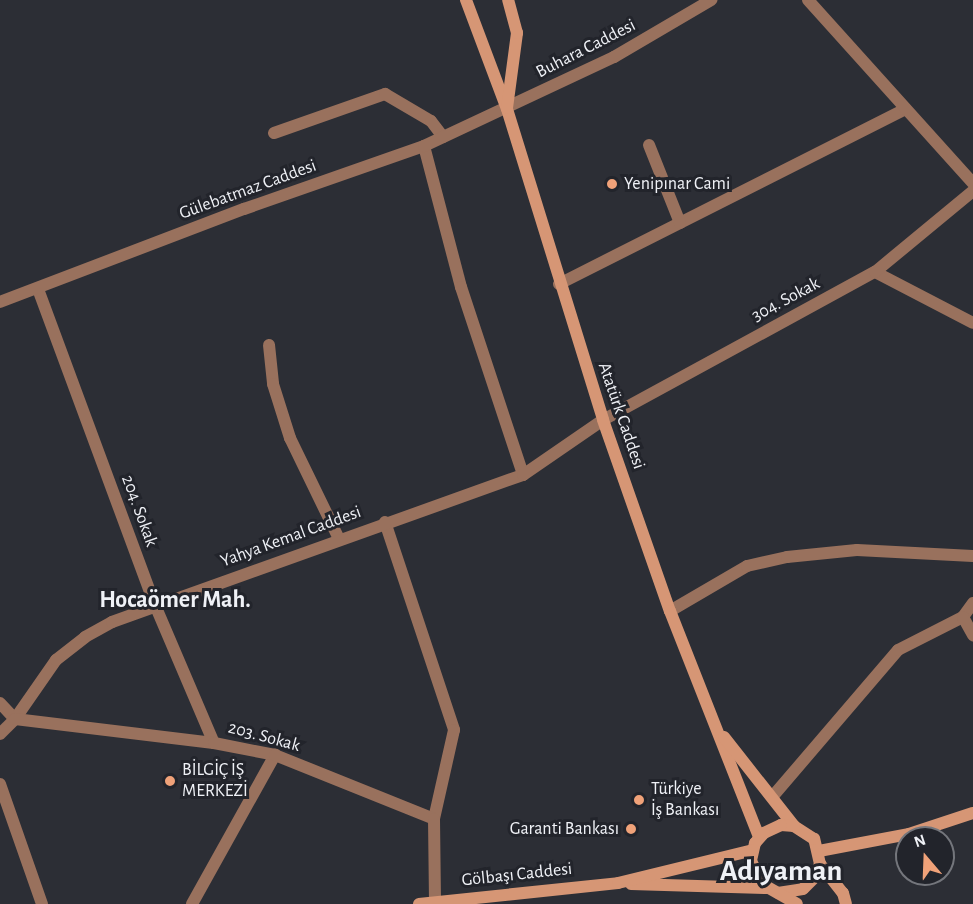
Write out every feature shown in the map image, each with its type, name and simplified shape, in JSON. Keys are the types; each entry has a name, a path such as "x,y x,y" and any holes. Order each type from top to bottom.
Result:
{"main road":[{"name":"Atatürk Caddesi","path":"466,0 507,109 603,420 670,612 759,837"},
{"path":"507,109 518,33 508,0"},
{"name":"Atatürk Caddesi","path":"717,728 794,825"},
{"path":"819,851 909,834 972,815"},
{"path":"772,890 803,889 816,876 820,864 819,851 810,834 794,825 775,827 759,837 753,850 754,874 772,890 796,904"},
{"name":"Gölbaşı Caddesi","path":"419,904 618,883 753,850"},
{"path":"820,864 843,893 846,904"},
{"name":"Gölbaşı Caddesi","path":"618,883 772,890"}],"street":[{"name":"Buhara Caddesi","path":"507,109 614,57 711,0"},
{"path":"808,0 973,183"},
{"path":"274,132 385,94 431,122 443,137"},
{"name":"Gülebatmaz Caddesi","path":"0,302 244,209 424,146 507,109"},
{"path":"560,284 905,109"},
{"path":"649,145 680,223"},
{"path":"424,146 462,286 523,475"},
{"name":"304. Sokak","path":"603,420 875,272 973,191"},
{"path":"875,272 973,323"},
{"name":"204. Sokak","path":"38,289 155,605 214,743"},
{"path":"269,345 273,384 290,438 339,539"},
{"name":"Yahya Kemal Caddesi","path":"15,719 56,660 85,637 155,605 523,475 603,420"},
{"path":"385,522 454,730 434,819 435,902"},
{"path":"670,612 747,566 787,557 856,550 973,556"},
{"path":"773,796 898,650 963,616 973,603"},
{"path":"963,616 973,635"},
{"path":"0,703 15,719 0,734"},
{"name":"203. Sokak","path":"15,719 214,743 275,755 434,819"},
{"path":"192,904 275,755"},
{"path":"0,784 42,904"}],"place":[{"name":"Yenipınar Cami","path":"612,184"},
{"name":"BİLGİÇ İŞ MERKEZİ","path":"170,781"},
{"name":"Türkiye İş Bankası","path":"639,800"},
{"name":"Garanti Bankası","path":"631,829"}],"district":[{"name":"Hocaömer Mah.","path":"175,601"},
{"name":"Adıyaman","path":"781,871"}]}
